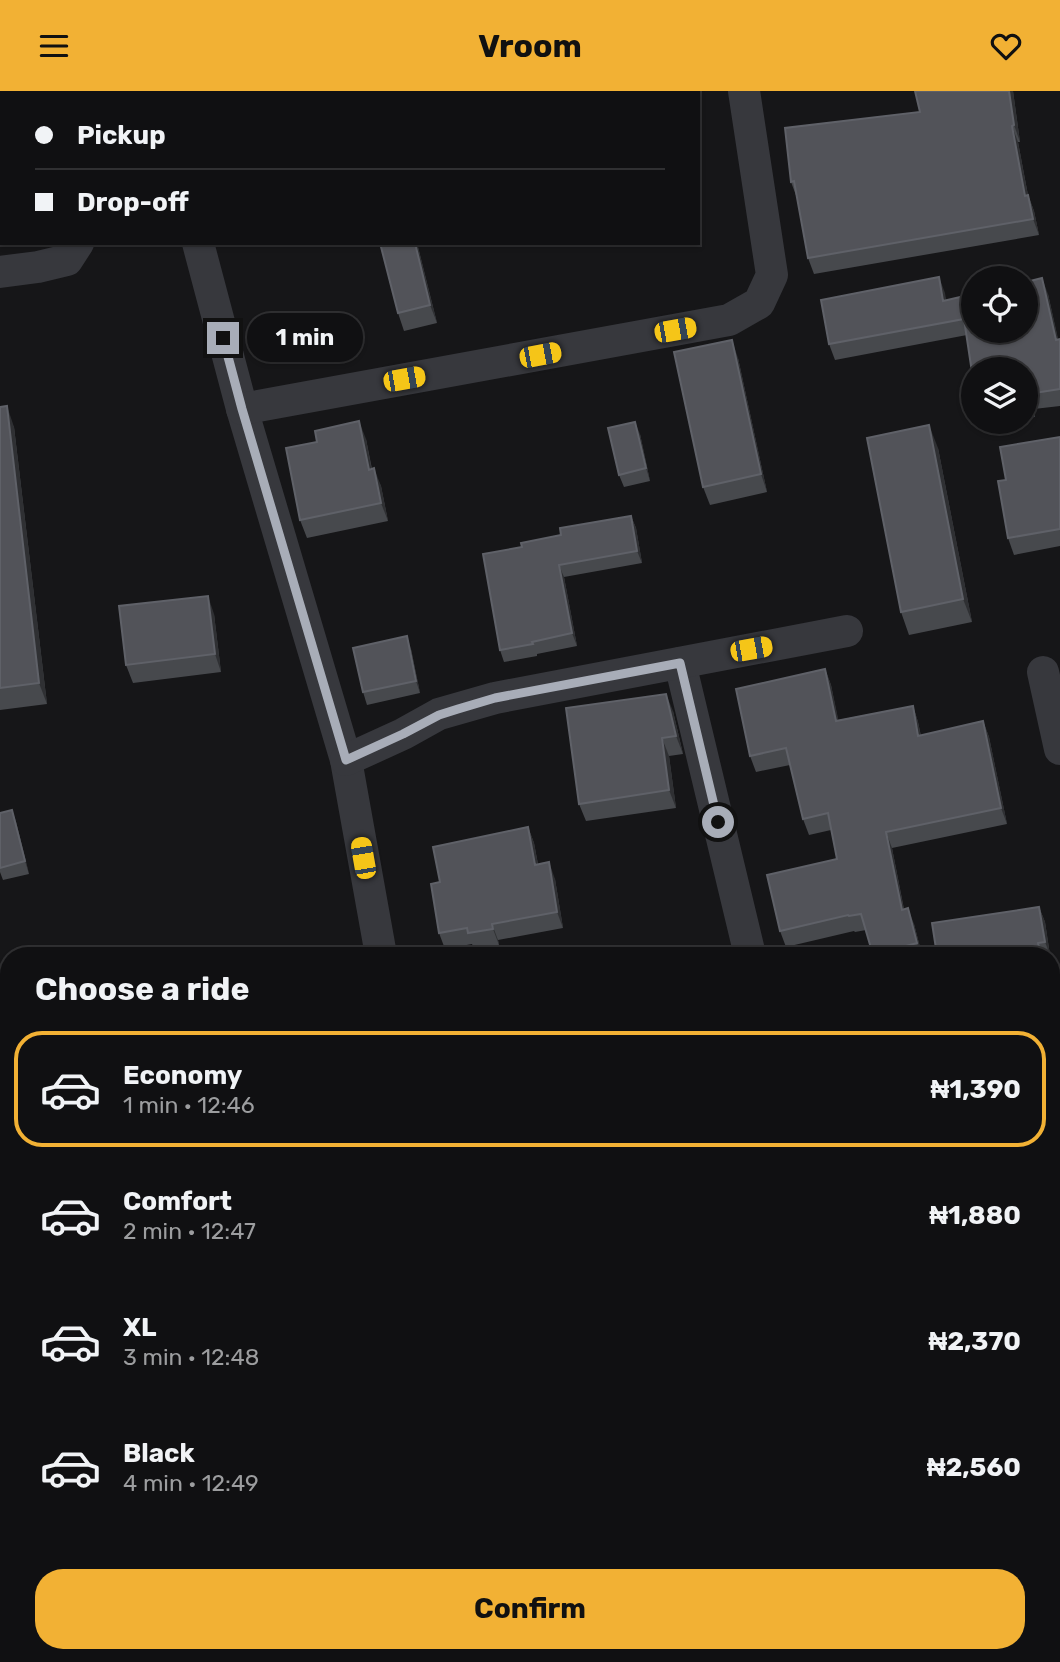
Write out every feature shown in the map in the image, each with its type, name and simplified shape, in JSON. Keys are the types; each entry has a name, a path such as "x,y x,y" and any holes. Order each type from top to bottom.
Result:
{"street":[{"path":"242,409 729,320 759,303 772,275 744,91"},
{"path":"0,272 67,260 77,245"},
{"path":"199,245 242,409 346,760 380,947"},
{"path":"346,760 439,715 484,701 847,631"},
{"path":"680,663 748,947"},
{"path":"1043,672 1060,749"}],"building":[{"path":"915,91 1009,91 1012,126 1025,196 1028,195 1033,219 808,258 794,181 791,182 785,128 920,112"},
{"path":"381,245 415,245 430,305 398,313"},
{"path":"939,277 943,301 961,297 961,320 829,344 821,300"},
{"path":"1042,278 1056,340 1060,339 1060,389 1038,392 1038,357 970,357 968,343 1038,343 1038,279"},
{"path":"732,340 761,474 703,487 674,352"},
{"path":"7,406 39,683 0,688 0,407"},
{"path":"359,421 369,470 374,468 381,503 300,520 286,448 317,442 315,431"},
{"path":"635,422 646,468 619,475 608,428"},
{"path":"929,425 963,599 901,612 867,438"},
{"path":"1060,437 1060,529 1008,538 998,481 1006,480 1000,447"},
{"path":"631,516 637,551 559,565 572,633 500,650 483,554 522,547 521,543 561,535 560,528"},
{"path":"208,596 215,654 126,665 119,606"},
{"path":"407,636 416,681 363,692 353,648"},
{"path":"825,669 836,721 913,706 918,736 983,721 1001,808 886,832 902,910 908,908 917,943 902,947 871,947 861,914 780,931 767,875 837,859 828,813 803,819 786,748 750,756 736,689"},
{"path":"666,694 676,736 662,738 669,790 579,804 566,708"},
{"path":"12,810 25,861 0,868 0,813"},
{"path":"528,827 535,865 549,862 557,912 492,924 493,929 468,933 467,928 439,933 431,884 440,882 433,847"},
{"path":"1039,907 1045,942 1038,943 1039,947 936,947 932,923"}],"route":[{"path":"223,338 346,760 439,715 495,698 680,663 718,822"}]}
